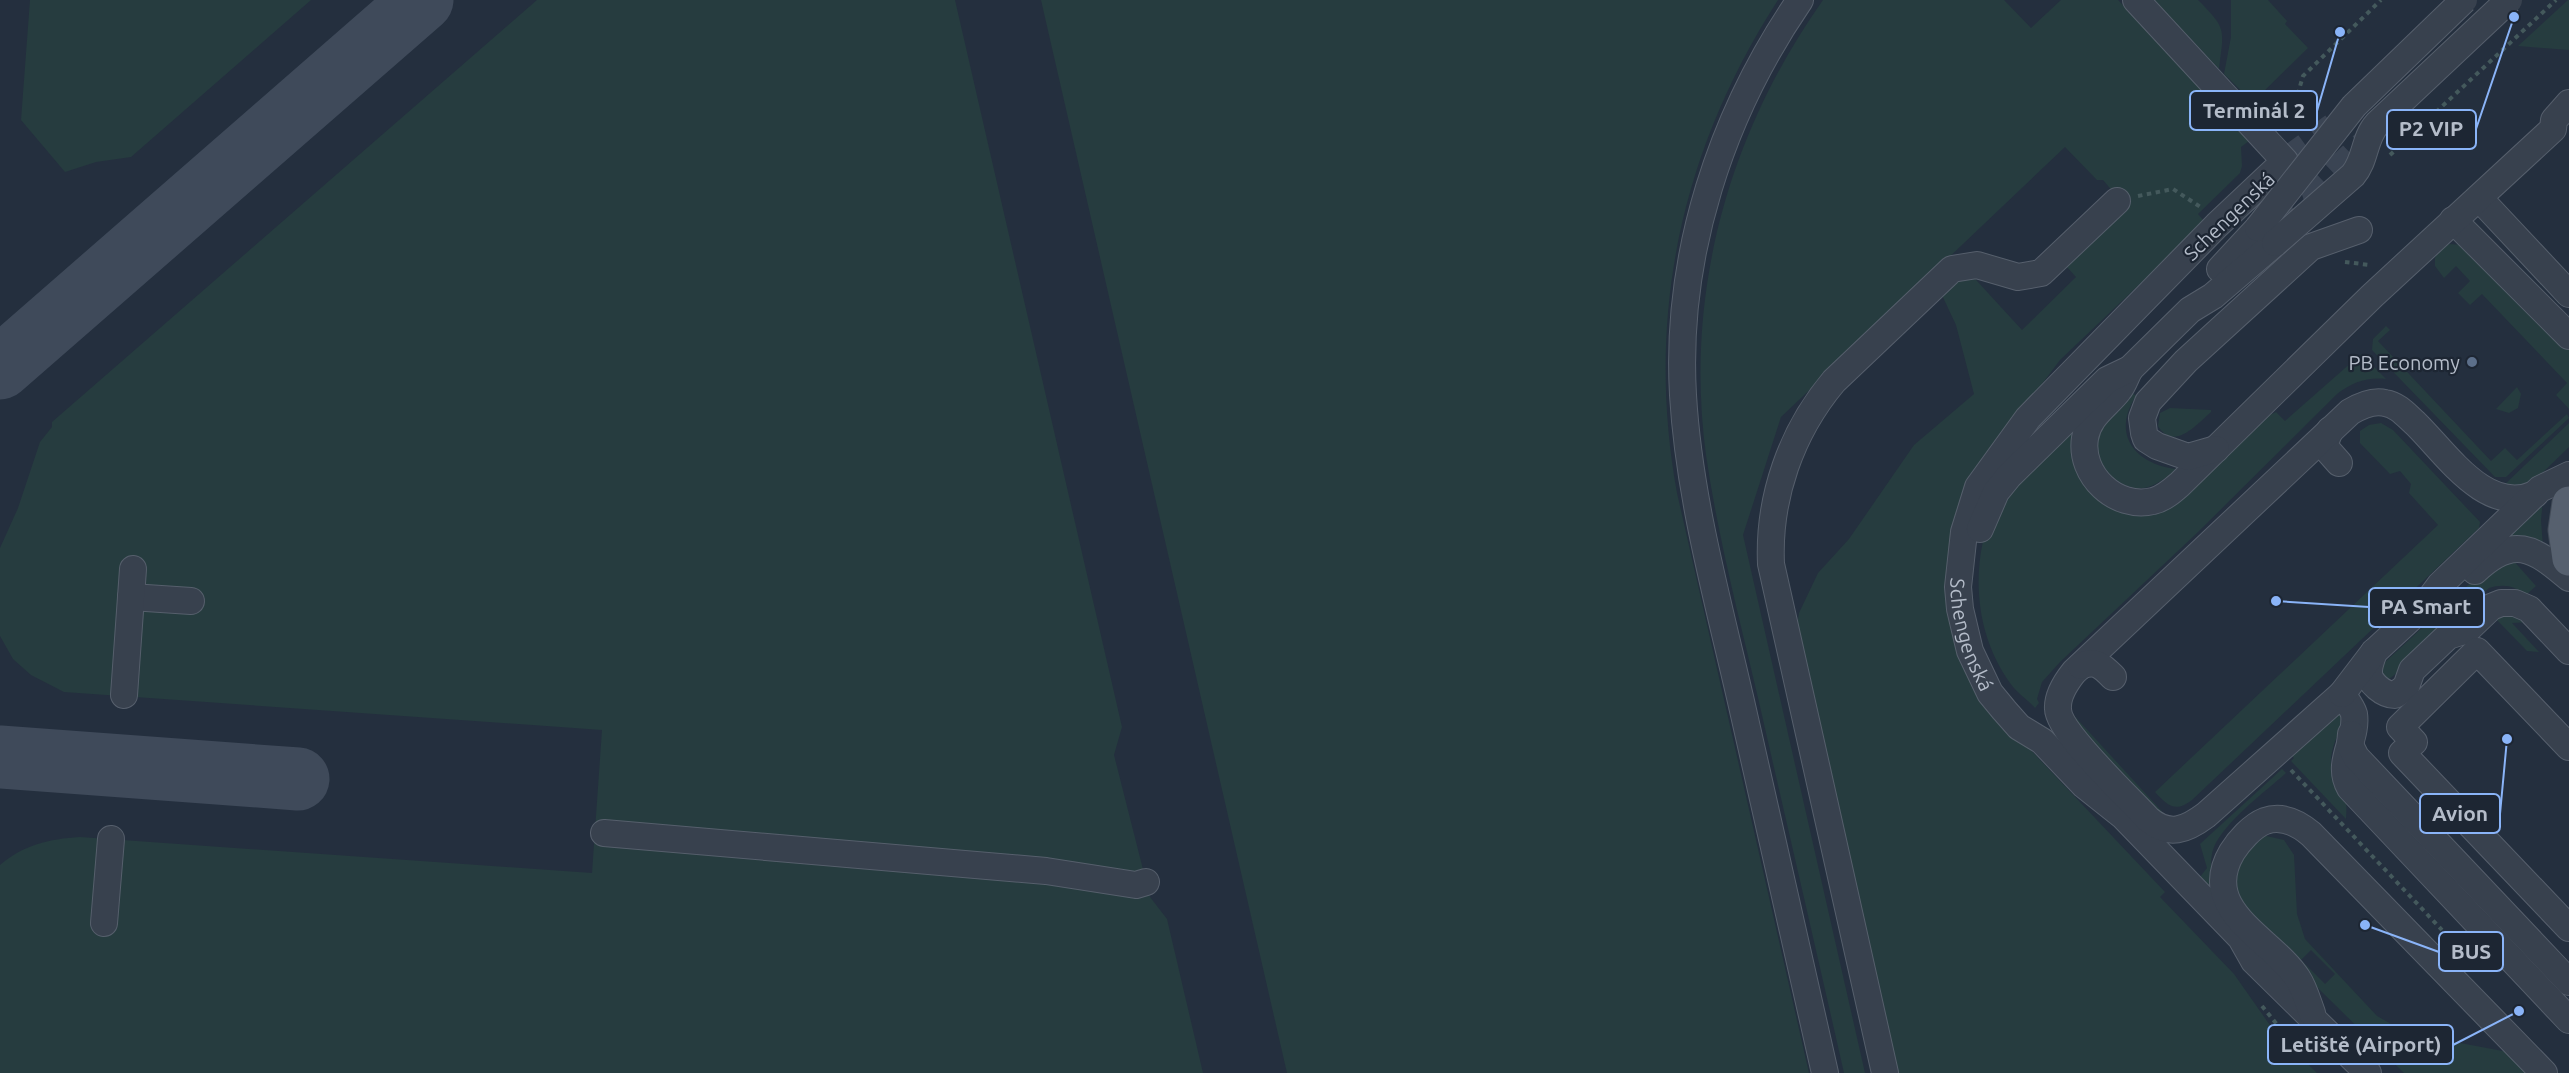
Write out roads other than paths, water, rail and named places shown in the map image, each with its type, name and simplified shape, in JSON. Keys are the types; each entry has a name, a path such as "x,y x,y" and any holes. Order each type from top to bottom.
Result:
{"main road":[{"path":"2569,503 2565,530 2569,559"}],"street":[{"path":"1800,0 1776,36 1748,87 1726,135 1709,185 1695,240 1688,288 1683,394 1690,458 1708,556 1825,1073"},
{"name":"Schengenská","path":"2136,0 2285,161 2237,205 2028,418 1992,465 1978,487 1964,532 1958,587 1960,609 1970,651 1990,693 2004,710 2019,727 2042,741 2084,785 2123,816 2241,938 2254,961 2368,1073"},
{"path":"2190,310 2203,286 2258,228 2354,106 2464,0"},
{"path":"2509,0 2373,129 2362,163 2353,175 2213,296 2190,310 2130,369 2119,390 2096,413 2085,439 2088,462 2101,486 2118,497 2152,501 2171,492 2466,209 2553,129 2554,120 2569,103"},
{"path":"2381,80 2401,101"},
{"path":"1885,1073 1771,564 1770,536 1782,478 1804,422 1833,381 1952,269 1977,265 2018,277 2041,273 2117,201"},
{"path":"2191,253 2227,235 2258,209"},
{"path":"2466,209 2569,294"},
{"path":"2466,209 2569,315"},
{"path":"2466,209 2569,336"},
{"path":"2216,449 2188,457 2166,451 2152,443 2144,433 2142,418 2148,402 2186,362 2311,247 2359,230"},
{"path":"2042,741 2028,716 2002,686 1985,651 1972,592 1975,550 1989,506 2009,476 2107,380 2130,369"},
{"path":"2535,494 2510,499 2483,490 2404,412 2387,403 2358,407 2330,430 2081,666 2068,680 2059,699 2059,719 2157,827 2171,830 2186,829 2206,815 2342,694 2374,652 2426,604 2440,585 2535,494 2549,483 2569,475"},
{"path":"2330,430 2324,446 2339,463"},
{"path":"2426,604 2450,595 2488,559 2506,549 2521,548 2535,553 2569,578"},
{"path":"124,696 133,569"},
{"path":"131,597 190,601"},
{"path":"2374,652 2369,669 2371,680 2391,695 2401,693 2406,687 2412,670 2448,636 2467,630 2495,605 2515,603 2529,609 2569,651"},
{"path":"2569,747 2477,651 2400,727 2414,742 2402,753 2569,928"},
{"path":"2081,666 2097,663 2113,677"},
{"path":"2342,694 2354,716 2344,763 2344,773 2350,788 2569,1020"},
{"path":"2350,734 2350,745 2356,757 2569,982"},
{"path":"2316,1021 2298,978 2233,912 2225,894 2225,876 2229,857 2243,837 2274,812 2286,809 2312,814 2326,824 2541,1048 2551,1073"},
{"path":"2259,823 2283,819 2299,825 2311,834 2544,1073"},
{"path":"604,833 1046,870 1136,885 1146,882"},
{"path":"104,923 111,839"},
{"path":"2511,921 2537,894"}],"tunnel":[{"path":"2285,161 2333,126"},
{"path":"2265,207 2314,191 2372,136"}],"place":[{"name":"P2 VIP","path":"2514,17"},
{"name":"Terminál 2","path":"2340,32"},
{"name":"PB Economy","path":"2472,362"},
{"name":"PA Smart","path":"2276,601"},
{"name":"Avion","path":"2507,739"},
{"name":"BUS","path":"2365,925"},
{"name":"Letiště (Airport)","path":"2519,1011"}]}
